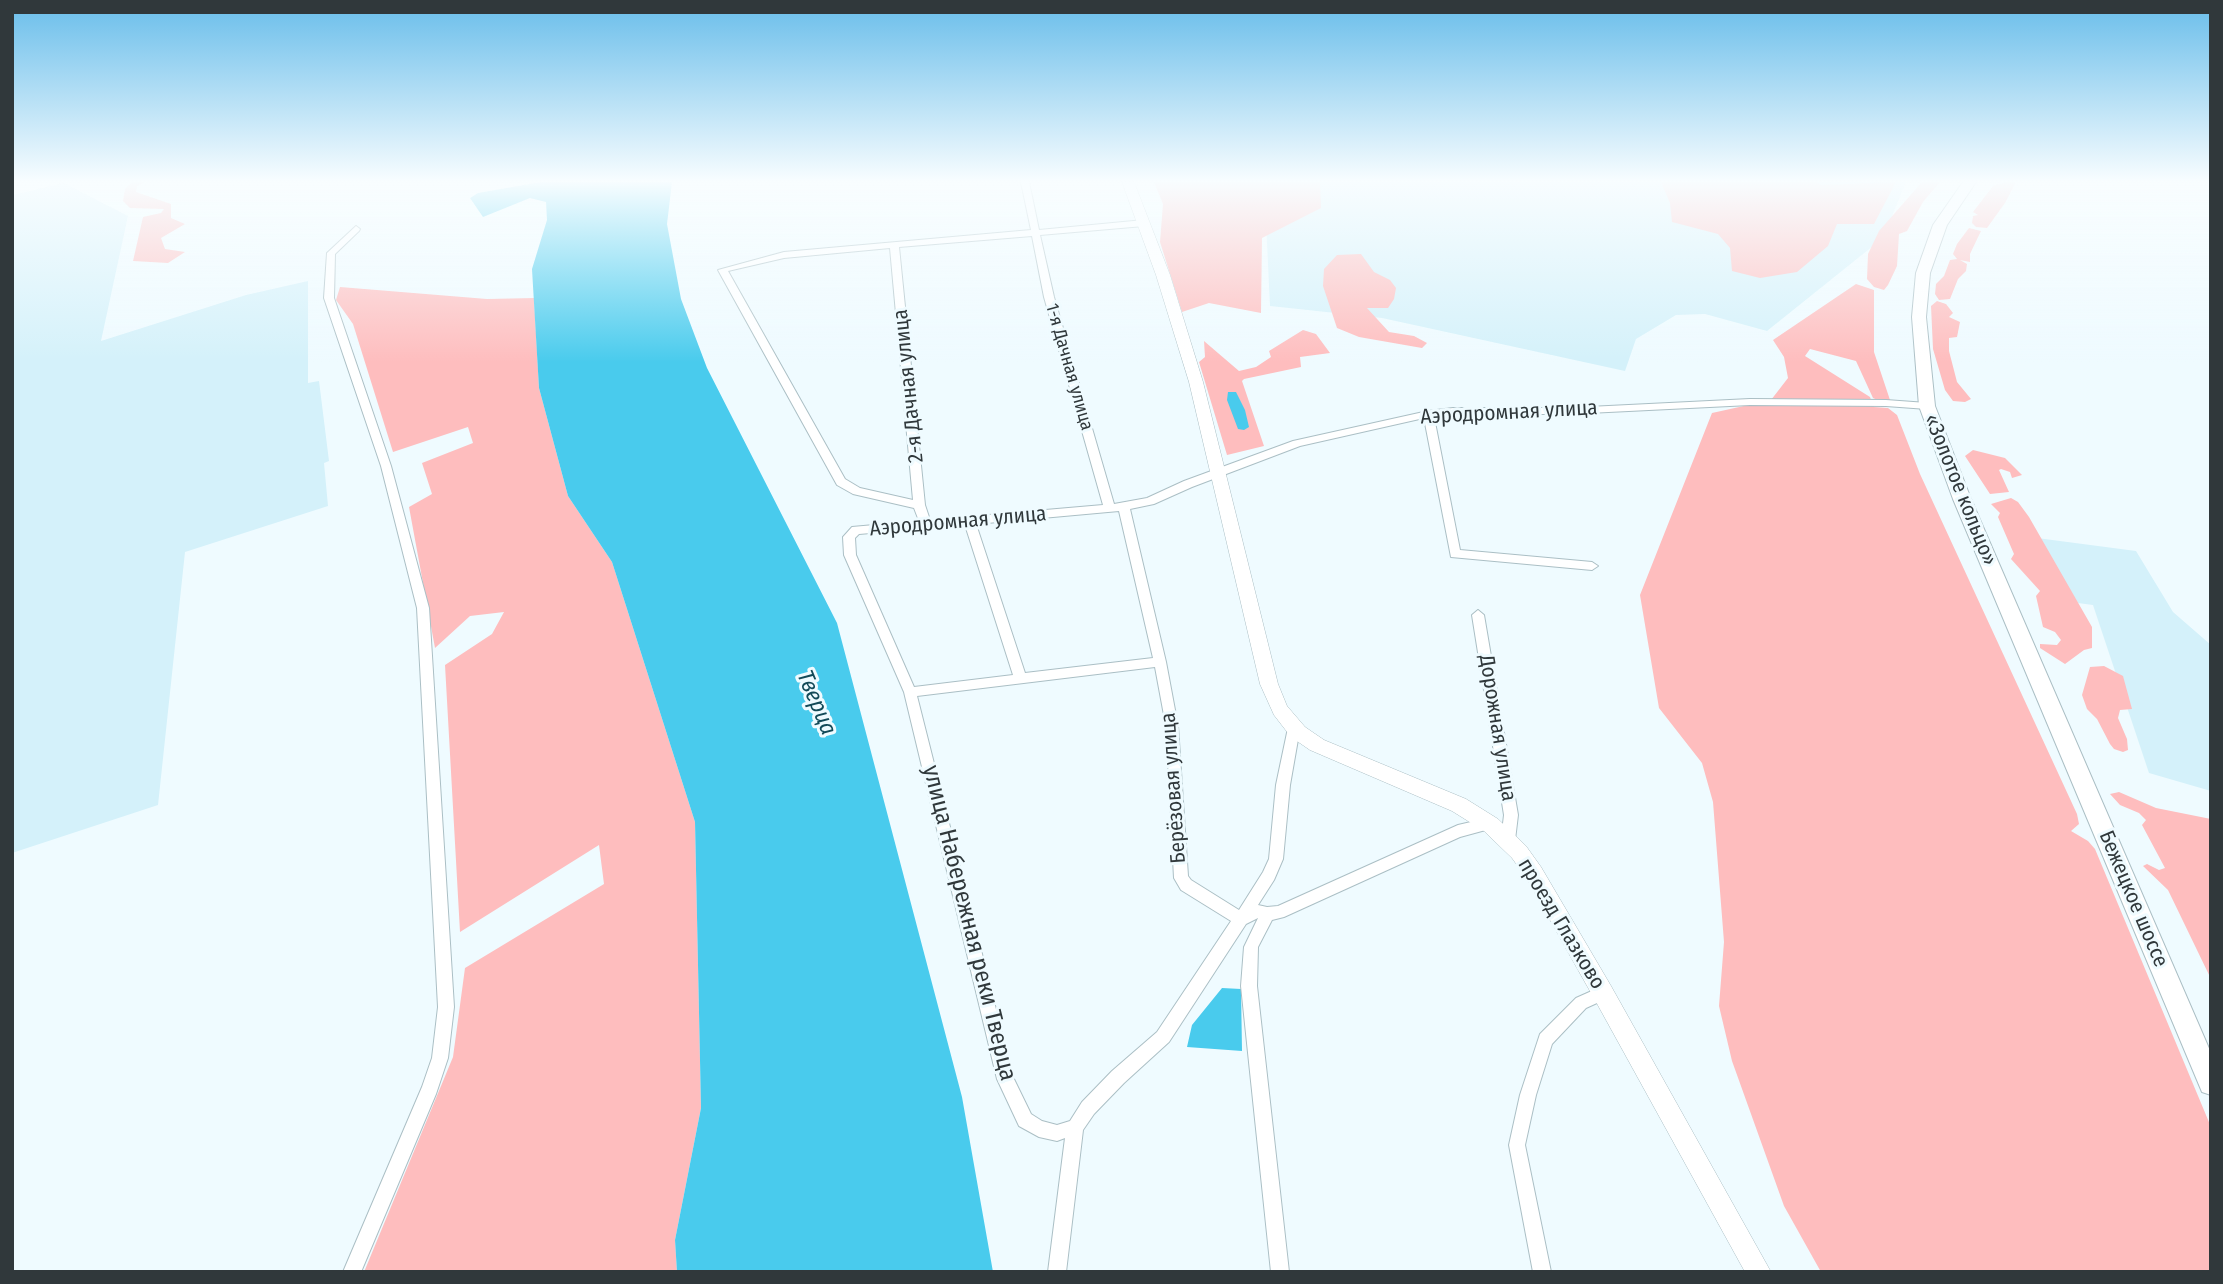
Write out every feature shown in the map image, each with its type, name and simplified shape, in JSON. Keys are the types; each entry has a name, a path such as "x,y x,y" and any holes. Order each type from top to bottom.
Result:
{"main road":[{"name":"проезд Глазково","path":"1150,242 1196,382 1269,684 1280,710 1294,728 1328,751 1452,801 1508,840 1534,873 1759,1272"},
{"name":"«Золотое кольцо»","path":"1932,242 1923,273 1919,317 1927,406 1948,465 2054,714"},
{"name":"Бежецкое шоссе","path":"2054,714 2211,1083"}],"street":[{"path":"343,242 331,253 329,298 386,466 423,608 446,1007 440,1058 430,1088 352,1272"},
{"path":"919,505 857,491 841,482 723,270 784,255 930,242"},
{"name":"1-я Дачная улица","path":"1038,242 1049,297 1110,509"},
{"name":"2-я Дачная улица","path":"894,246 919,505 926,525"},
{"name":"Аэродромная улица","path":"910,692 850,555 849,537 856,530 1124,507 1150,501 1297,443 1453,411 1568,411 1750,402 1927,406"},
{"path":"1428,414 1455,554 1592,566"},
{"path":"910,692 1160,662 1124,507"},
{"path":"970,522 1020,677"},
{"name":"Дорожная улица","path":"1478,615 1511,815 1508,840"},
{"name":"Берёзовая улица","path":"1160,662 1172,726 1181,878 1186,885 1241,919"},
{"name":"улица Набережная реки Тверца","path":"910,692 1005,1079 1026,1121 1039,1129 1058,1133 1075,1127"},
{"path":"1057,1272 1075,1127 1103,1092 1163,1037 1269,876 1276,859 1283,785 1294,728"},
{"path":"1241,919 1257,911 1267,914 1279,912 1458,831 1488,824"},
{"path":"1267,914 1251,947 1249,976 1280,1272"},
{"path":"1542,1272 1517,1145 1528,1095 1546,1039 1581,1003 1603,993"}],"shaded area":[{"path":"12,242 122,242 101,341 246,295 308,281 308,383 319,381 329,461 324,463 328,506 185,552 158,805 12,853"},
{"path":"137,242 162,242 165,249 185,252 168,263 133,261"},
{"path":"1160,242 1262,242 1261,313 1209,303 1182,312"},
{"path":"1267,242 1878,242 1767,331 1705,314 1676,315 1636,339 1625,371 1382,318 1270,306"},
{"path":"1725,242 1830,242 1797,272 1760,278 1732,271 1730,248"},
{"path":"1874,242 1899,242 1897,266 1884,290 1874,287 1867,279 1868,254"},
{"path":"1976,242 1970,254 1970,262 1960,260 1967,264 1966,271 1958,279 1950,299 1939,300 1935,294 1936,284 1944,276 1950,260 1957,259 1953,254 1957,244"},
{"path":"1361,254 1374,272 1390,280 1396,288 1394,299 1388,308 1367,308 1389,332 1414,336 1427,343 1422,348 1359,337 1337,328 1323,286 1324,269 1337,255"},
{"path":"1856,284 1874,290 1874,352 1890,400 1882,402 1873,398 1856,361 1810,349 1805,356 1870,397 1874,407 1888,408 1897,415 1920,474 2077,814 2079,824 2071,831 2088,841 2095,849 2211,1127 2211,1272 1821,1272 1784,1206 1732,1061 1719,1006 1724,942 1713,802 1702,763 1659,708 1640,595 1712,413 1771,400 1788,378 1784,357 1773,340"},
{"path":"340,287 487,299 534,298 539,388 568,496 612,562 695,822 701,1108 675,1240 677,1272 364,1272 453,1057 465,968 604,884 599,845 460,932 445,665 492,634 504,612 470,616 435,648 409,507 432,494 422,463 473,443 468,427 393,452 353,324 336,300"},
{"path":"1937,301 1946,304 1953,313 1949,317 1960,322 1957,337 1949,338 1949,351 1957,382 1971,399 1965,402 1953,401 1945,390 1933,349 1931,306"},
{"path":"1303,330 1316,334 1330,353 1300,357 1301,367 1244,379 1242,381 1264,446 1227,455 1199,362 1205,357 1204,341 1239,371 1256,367 1271,357 1269,351"},
{"path":"1973,450 2005,458 2022,475 2012,478 2010,472 1999,470 2009,492 1990,494 1965,456"},
{"path":"2011,498 2018,502 2029,517 2092,627 2092,648 2084,650 2065,664 2040,648 2040,644 2057,645 2061,640 2055,632 2043,627 2036,596 2040,591 2011,559 2014,554 1998,517 2000,513 1991,504"},
{"path":"2037,538 2136,551 2173,612 2211,645 2211,791 2149,773 2093,605 2078,603"},
{"path":"2104,666 2123,676 2132,709 2120,710 2118,718 2127,739 2128,750 2123,752 2114,749 2110,744 2097,719 2087,709 2082,695 2090,667"},
{"path":"2119,792 2156,808 2211,819 2211,979 2168,890 2143,866 2147,864 2159,870 2165,868 2142,825 2146,820 2139,813 2120,805 2110,794"}],"water":[{"name":"Тверца","path":"540,242 670,242 681,299 707,368 837,623 962,1097 993,1272 677,1272 675,1240 701,1108 695,822 612,562 568,496 539,388 532,269"},
{"path":"1228,392 1236,392 1245,410 1249,427 1244,430 1238,429 1227,400"},
{"path":"1222,988 1241,989 1242,1051 1187,1047 1192,1025"}]}
